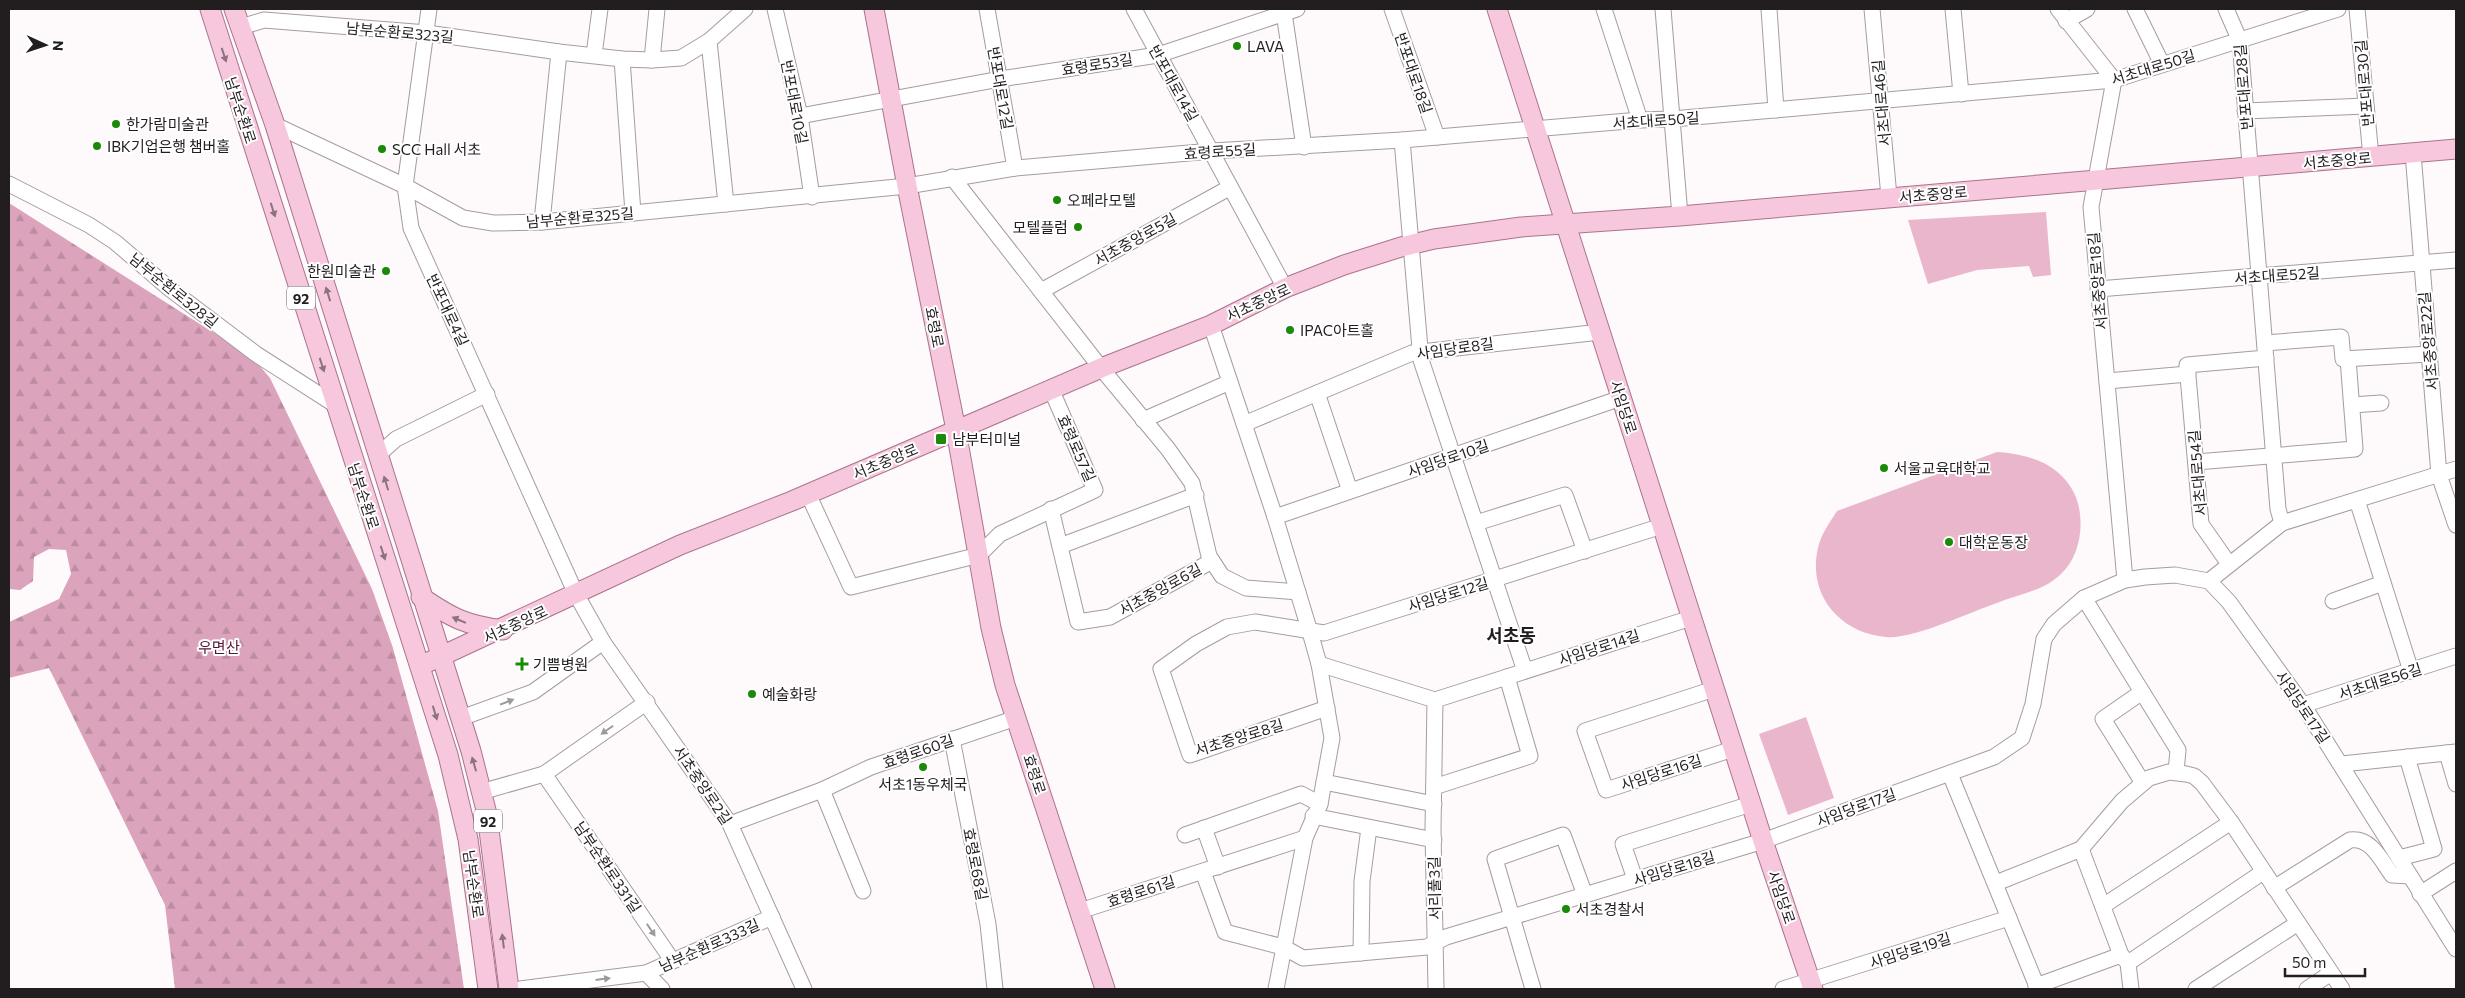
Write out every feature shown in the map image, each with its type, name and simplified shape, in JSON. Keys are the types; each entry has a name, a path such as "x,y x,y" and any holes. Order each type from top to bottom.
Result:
{"main road":[{"name":"남부순환로","path":"210,9 334,404 448,755 468,839 488,989"},
{"name":"효령로","path":"874,9 956,430 991,628 1005,685 1105,989"},
{"name":"사임당로","path":"1496,9 1567,225 1733,749 1812,985"},
{"name":"남부순환로","path":"238,15 275,125 461,718 481,792 490,835 509,989"},
{"name":"서초중앙로","path":"420,666 503,630 680,545 808,494 1051,389 1211,324 1285,288 1362,259 1411,244 1475,233 2456,149"},
{"path":"394,586 419,588 453,618 475,626 503,630"}],"street":[{"name":"반포대로4길","path":"429,9 405,186 411,228 576,594"},
{"path":"594,55 600,9"},
{"path":"652,60 657,9"},
{"name":"남부순환로323길","path":"238,15 264,20 427,33 559,52 622,59 652,60 681,58 709,42 746,9"},
{"name":"반포대로10길","path":"776,9 800,116 812,197"},
{"name":"반포대로12길","path":"987,9 1015,168"},
{"name":"반포대로14길","path":"1134,9 1212,151 1229,188 1285,288"},
{"name":"반포대로18길","path":"1392,9 1437,137"},
{"path":"1604,9 1640,120"},
{"path":"1663,9 1680,216"},
{"path":"1769,9 1776,110"},
{"name":"서초대로46길","path":"1872,9 1882,102 1889,197"},
{"path":"1953,9 1961,94"},
{"path":"2088,9 2062,15 2114,80"},
{"path":"2135,9 2162,64"},
{"name":"반포대로28길","path":"2226,9 2240,41 2278,510 2282,523"},
{"name":"서초대로50길","path":"1535,129 1882,102 2114,80 2338,9"},
{"name":"반포대로30길","path":"2357,9 2371,157"},
{"path":"1290,11 1304,146"},
{"name":"효령로53길","path":"891,99 1000,79 1158,55 1290,11"},
{"path":"709,42 726,204"},
{"path":"542,222 559,52"},
{"path":"622,59 633,213"},
{"name":"서초중앙로18길","path":"2114,80 2094,180 2091,207 2125,580"},
{"path":"800,116 891,99"},
{"path":"2245,111 2366,106"},
{"name":"남부순환로325길","path":"275,125 405,186 463,218 493,223 542,222 812,197 907,186"},
{"name":"효령로55길","path":"907,186 1015,168 1212,151 1402,140 1535,129"},
{"path":"1402,140 1420,351 1525,671"},
{"name":"서초중앙로22길","path":"2413,153 2439,475 2456,525"},
{"path":"952,177 1101,368"},
{"name":"남부순환로328길","path":"9,184 89,225 115,242 170,289 256,354 334,404"},
{"name":"서초중앙로5길","path":"1041,291 1229,188"},
{"name":"서초대로52길","path":"2098,289 2456,260"},
{"path":"1211,324 1275,517 1310,632 1319,664 1332,738 1317,810 1306,838 1276,989"},
{"name":"사임당로8길","path":"1244,424 1420,351 1600,332"},
{"path":"2107,381 2188,374 2187,365 2341,337 2343,359 2429,354"},
{"path":"2196,462 2355,449 2348,359"},
{"name":"서초중앙로6길","path":"1101,368 1168,449 1192,483 1208,556 1222,576 1246,588 1298,592"},
{"name":"서초대로54길","path":"2188,374 2201,524 2229,564"},
{"path":"1143,420 1230,382"},
{"name":"효령로57길","path":"979,555 1000,534 1095,490 1051,389"},
{"path":"1317,393 1350,491"},
{"name":"남부순환로","path":"378,455 396,440 487,394"},
{"name":"사임당로10길","path":"1275,517 1621,398"},
{"path":"2352,405 2381,403"},
{"path":"2209,582 2282,523 2456,469"},
{"path":"808,494 851,587 979,555"},
{"path":"1051,509 1060,546 1196,495"},
{"path":"1476,523 1564,495 1585,551"},
{"path":"2357,500 2411,671"},
{"name":"사임당로12길","path":"1310,632 1324,633 1662,526"},
{"name":"서초중앙로6길","path":"1060,546 1078,622 1110,617 1212,561"},
{"name":"사임당로17길","path":"1763,841 1994,757 2022,738 2033,704 2044,639 2054,624 2084,598 2125,580 2175,574 2209,582 2229,602 2303,705 2342,764 2420,894 2456,949"},
{"path":"2333,601 2383,584"},
{"name":"서초중앙로2길","path":"576,594 603,642 647,702 730,824 804,989"},
{"path":"2084,598 2178,750 2176,772"},
{"name":"사임당로14길","path":"1435,700 1691,618"},
{"name":"서초중앙로8길","path":"1310,632 1255,622 1227,627 1196,644 1161,669 1190,755 1327,708"},
{"path":"461,718 533,692 603,642"},
{"name":"서초대로56길","path":"2303,705 2456,656"},
{"path":"1319,664 1435,700"},
{"path":"1434,787 1530,756 1507,677"},
{"name":"사임당로16길","path":"1714,689 1585,731 1606,790 1733,749"},
{"path":"2142,692 2103,719 2143,783"},
{"name":"서리풀3길","path":"1435,700 1436,989"},
{"path":"481,792 544,774 647,702"},
{"name":"효령로60길","path":"730,824 822,790 871,767 1016,718"},
{"name":"효령로68길","path":"952,739 988,924 995,989"},
{"path":"2342,764 2452,752 2456,784"},
{"path":"2399,858 2434,848 2407,757"},
{"path":"1996,883 2080,850 2122,800 2143,783 2161,773 2176,772 2194,776 2231,822 2342,989"},
{"name":"남부순환로331길","path":"544,774 672,960"},
{"path":"1950,774 1996,883 2037,988 2125,959 2263,872"},
{"path":"1324,782 1434,804"},
{"path":"822,790 863,891"},
{"path":"1185,835 1301,794 1317,810 1369,828 1434,840"},
{"path":"1635,880 1623,844 1751,804"},
{"path":"2103,906 2231,822"},
{"path":"1204,828 1218,867"},
{"path":"1361,953 1362,881 1369,828"},
{"path":"1530,989 1495,859 1563,835 1585,895"},
{"name":"효령로61길","path":"1080,911 1306,838"},
{"path":"2274,888 2350,840 2358,839 2368,842 2392,875 2410,876"},
{"name":"사임당로18길","path":"1283,947 1304,958 1426,948 1446,937 1763,841"},
{"path":"2080,850 2125,959 2131,989"},
{"path":"2420,894 2456,871"},
{"path":"1203,872 1225,932 1283,947"},
{"name":"남부순환로333길","path":"520,989 552,987 646,973 772,917"},
{"name":"사임당로19길","path":"1783,989 1812,985 2009,918"},
{"path":"2196,989 2298,923"},
{"name":"남부순환로333길","path":"646,973 662,989"},
{"path":"2307,989 2331,973"}],"green space":[{"name":"우면산","path":"9,203 252,357 270,378 372,589 393,648 438,811 464,989 175,989 165,905 49,668 9,678 9,622 59,599 71,574 66,550 49,549 34,557 33,581 20,590 9,589"}],"shaded area":[{"path":"2046,212 2051,275 2033,277 2029,266 1977,270 1928,284 1908,220"},
{"name":"대학운동장","path":"1997,452 2032,458 2053,468 2069,484 2075,495 2080,514 2080,536 2074,556 2062,573 2051,582 2039,588 1925,630 1897,637 1869,634 1854,628 1841,619 1831,609 1823,596 1818,581 1816,565 1821,538 1837,511"},
{"path":"1806,717 1834,798 1788,815 1759,734"}],"place":[{"name":"LAVA","path":"1237,46"},
{"name":"한가람미술관","path":"116,124"},
{"name":"IBK기업은행 챔버홀","path":"97,146"},
{"name":"SCC Hall 서초","path":"382,149"},
{"name":"오페라모텔","path":"1057,200"},
{"name":"모텔플럼","path":"1078,227"},
{"name":"한원미술관","path":"386,271"},
{"name":"IPAC아트홀","path":"1290,330"},
{"name":"남부터미널","path":"941,439"},
{"name":"서울교육대학교","path":"1884,468"},
{"name":"대학운동장","path":"1949,542"},
{"name":"기쁨병원","path":"522,664"},
{"name":"예술화랑","path":"752,694"},
{"name":"서초1동우체국","path":"923,767"},
{"name":"서초경찰서","path":"1566,909"}],"district":[{"name":"서초동","path":"1511,635"}]}
